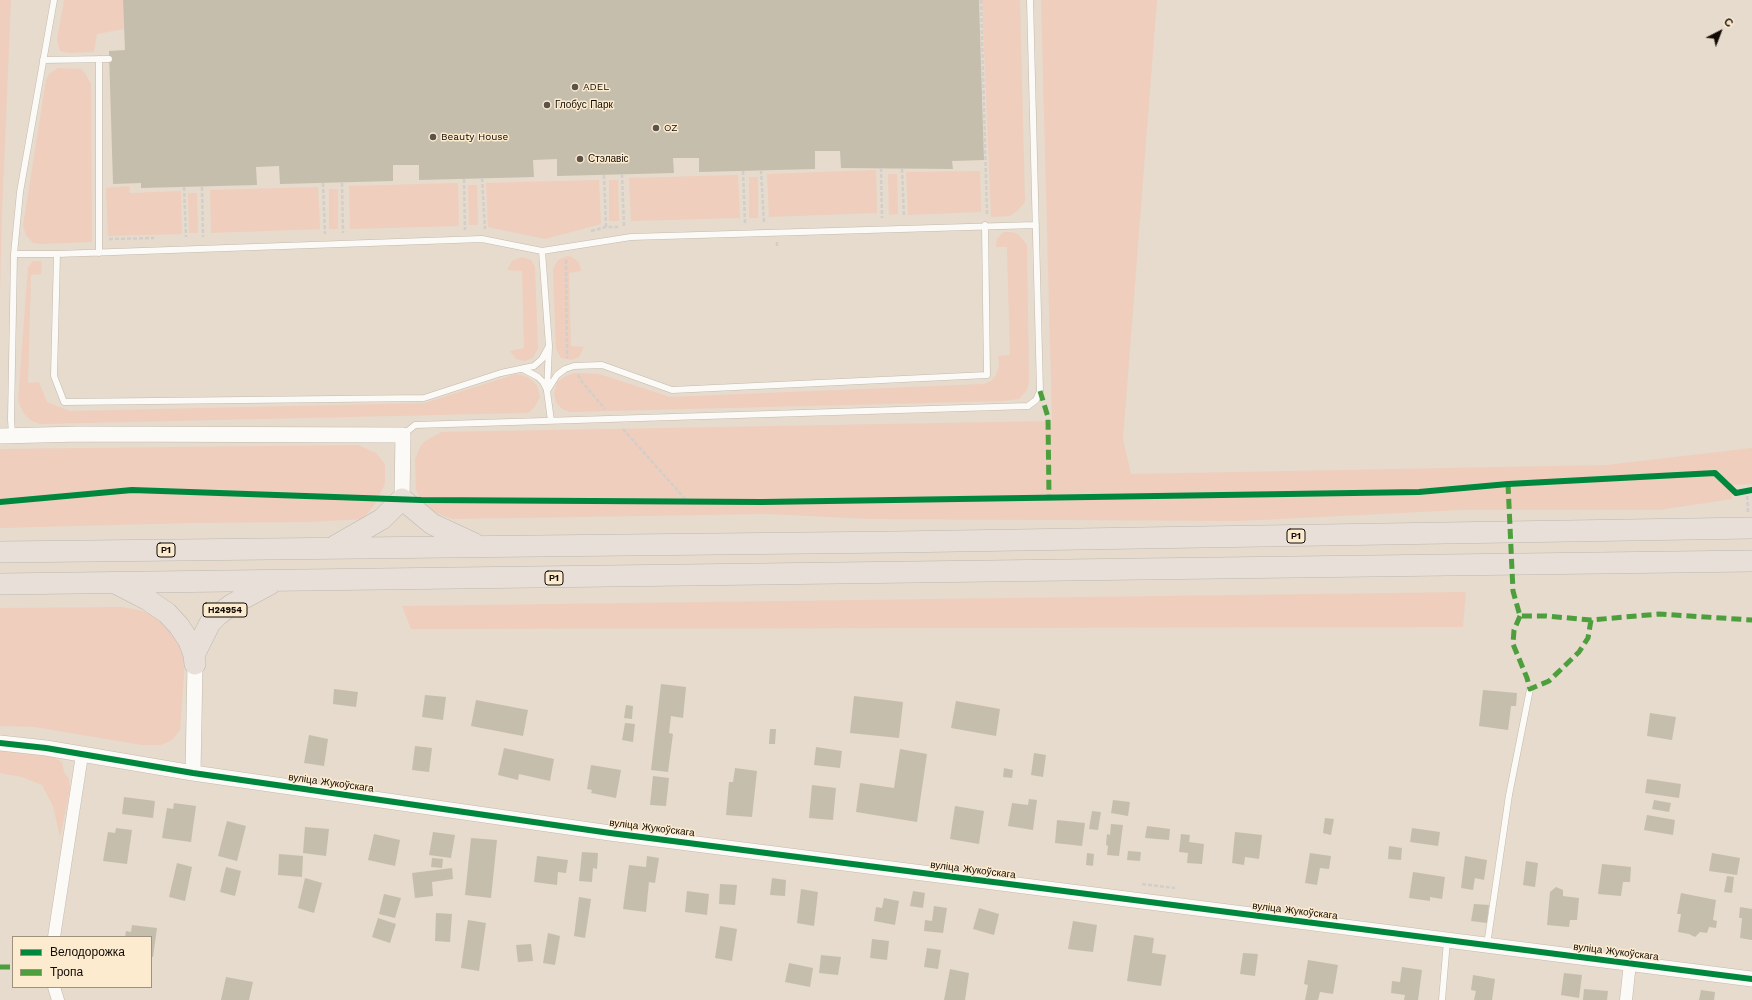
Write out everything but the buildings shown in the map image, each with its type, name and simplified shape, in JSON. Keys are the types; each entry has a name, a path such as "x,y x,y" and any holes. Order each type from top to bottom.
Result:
{"highway":[{"path":"332,548 382,519 402,499 432,524 481,546"},
{"name":"Р1","path":"0,552 1752,528"},
{"name":"Р1","path":"0,584 274,582 1752,561"},
{"name":"Н24954","path":"115,582 148,600 167,613 179,626 194,659"},
{"name":"Н24954","path":"194,659 210,623 218,615 230,605 274,582"}],"street":[{"path":"6,436 80,434 403,435 402,499"},
{"name":"Н24954","path":"193,773 194,659"},
{"name":"вуліца Жукоўскага","path":"0,743 46,748 193,773 610,833 1752,979"},
{"path":"54,936 82,755"},
{"path":"1626,1000 1630,964"},
{"path":"54,988 58,1000"}],"lane":[{"path":"6,436 11,418 14,254 20,192 54,0"},
{"path":"403,435 415,425 1028,406 1036,400 1040,391 1030,0"},
{"path":"99,59 99,253"},
{"path":"43,60 110,59"},
{"path":"14,254 99,253 482,239 542,251 631,237 985,225 1036,225"},
{"path":"547,392 557,376 574,366 602,365 672,390 987,375 985,225"},
{"path":"542,251 549,346 547,392 551,421"},
{"path":"57,254 54,376 64,402 424,398 501,373 534,366 542,358 549,346"},
{"path":"523,369 538,377 543,382 547,392"},
{"path":"1487,945 1509,796 1530,689"},
{"path":"1442,1000 1448,941"}],"path":[{"path":"979,214 986,214 981,0"},
{"path":"881,168 882,218"},
{"path":"902,168 904,217"},
{"path":"761,170 764,222"},
{"path":"744,171 745,223"},
{"path":"622,174 624,227"},
{"path":"604,175 606,227"},
{"path":"482,178 485,230"},
{"path":"464,179 465,230"},
{"path":"323,183 325,234"},
{"path":"342,183 343,233"},
{"path":"184,187 186,237"},
{"path":"202,187 201,237 210,237"},
{"path":"898,217 912,217"},
{"path":"874,218 886,218"},
{"path":"738,223 751,222"},
{"path":"758,222 769,222"},
{"path":"585,233 606,227 632,226"},
{"path":"457,230 471,230"},
{"path":"478,230 492,232"},
{"path":"337,233 348,233"},
{"path":"318,234 331,234"},
{"path":"178,238 193,237"},
{"path":"99,240 154,238"},
{"path":"566,260 567,358 574,366 582,382 613,419 687,501"},
{"path":"1742,492 1752,490"},
{"path":"680,501 695,501"}],"shaded area":[{"path":"0,0 11,0 0,294"},
{"path":"64,0 123,0 124,29 97,34 94,52 69,53 60,51 57,39"},
{"path":"982,0 1020,0 1025,202 1010,216 991,217"},
{"path":"1041,0 1157,0 1123,439 1131,474 1606,465 1752,448 1752,484 1732,485 1732,499 1659,510 1462,510 1238,521 870,519 767,514 452,519 434,512 423,503 416,490 415,459 420,447 425,441 442,432 1052,421"},
{"path":"58,68 81,69 91,84 92,242 33,243 26,235 23,226 46,80 49,74"},
{"path":"876,170 877,213 769,217 767,174"},
{"path":"980,171 981,212 908,215 906,172"},
{"path":"888,174 897,174 898,214 889,215"},
{"path":"738,175 740,218 631,221 629,178"},
{"path":"749,177 758,177 758,218 749,218"},
{"path":"599,180 601,224 545,239 488,227 486,183"},
{"path":"609,180 618,180 619,221 609,221"},
{"path":"458,183 459,226 350,229 349,186"},
{"path":"468,185 477,185 478,225 469,225"},
{"path":"129,186 130,193 181,191 182,234 108,236 106,188"},
{"path":"318,187 320,229 211,233 210,190"},
{"path":"329,189 338,189 338,229 329,229"},
{"path":"188,193 197,193 198,233 189,233"},
{"path":"1004,232 1018,234 1027,245 1029,381 1027,390 1019,399 1003,401 570,412 562,409 556,402 554,395 557,382 566,376 575,373 599,374 670,397 984,384 991,381 996,375 999,366 998,356 1010,355 1007,247 996,247 997,238"},
{"path":"567,256 572,257 579,262 581,271 569,273 571,346 584,347 579,357 571,360 561,358 556,349 553,269 558,260"},
{"path":"522,257 531,260 535,267 538,348 533,358 525,361 516,359 510,351 524,348 522,271 507,270 512,261"},
{"path":"33,261 41,261 42,267 41,274 31,275 28,383 39,382 47,402 70,411 425,403 516,374 528,377 537,385 540,397 530,412 526,413 40,424 30,420 23,412 18,401 28,267"},
{"path":"358,445 376,453 385,464 385,484 375,504 363,519 310,522 191,523 0,528 0,449"},
{"path":"1466,592 1463,627 411,629 402,606"},
{"path":"122,607 143,611 159,619 170,628 181,645 185,660 180,730 172,740 161,745 141,745 35,727 0,726 0,608"},
{"path":"0,748 52,756 62,762 64,772 69,779 70,789 60,837 53,806 42,785 22,777 0,773"}],"marked path":[{"path":"1040,391 1048,417 1049,498"},
{"path":"1508,484 1513,591 1520,616 1546,616 1591,620 1659,614 1752,620"},
{"path":"1520,616 1514,630 1513,644 1530,689 1549,681 1579,652 1588,638 1591,620"},
{"path":"0,967 12,967"}],"cycle path":[{"path":"0,502 132,490 421,500 762,502 1419,492 1508,484 1715,473 1736,493 1752,490"},
{"path":"0,743 46,748 193,773 610,833 1752,979"}],"place":[{"name":"ADEL","path":"575,87"},
{"name":"Глобус Парк","path":"547,105"},
{"name":"OZ","path":"656,128"},
{"name":"Beauty House","path":"433,137"},
{"name":"Стэлавіс","path":"580,159"}]}
